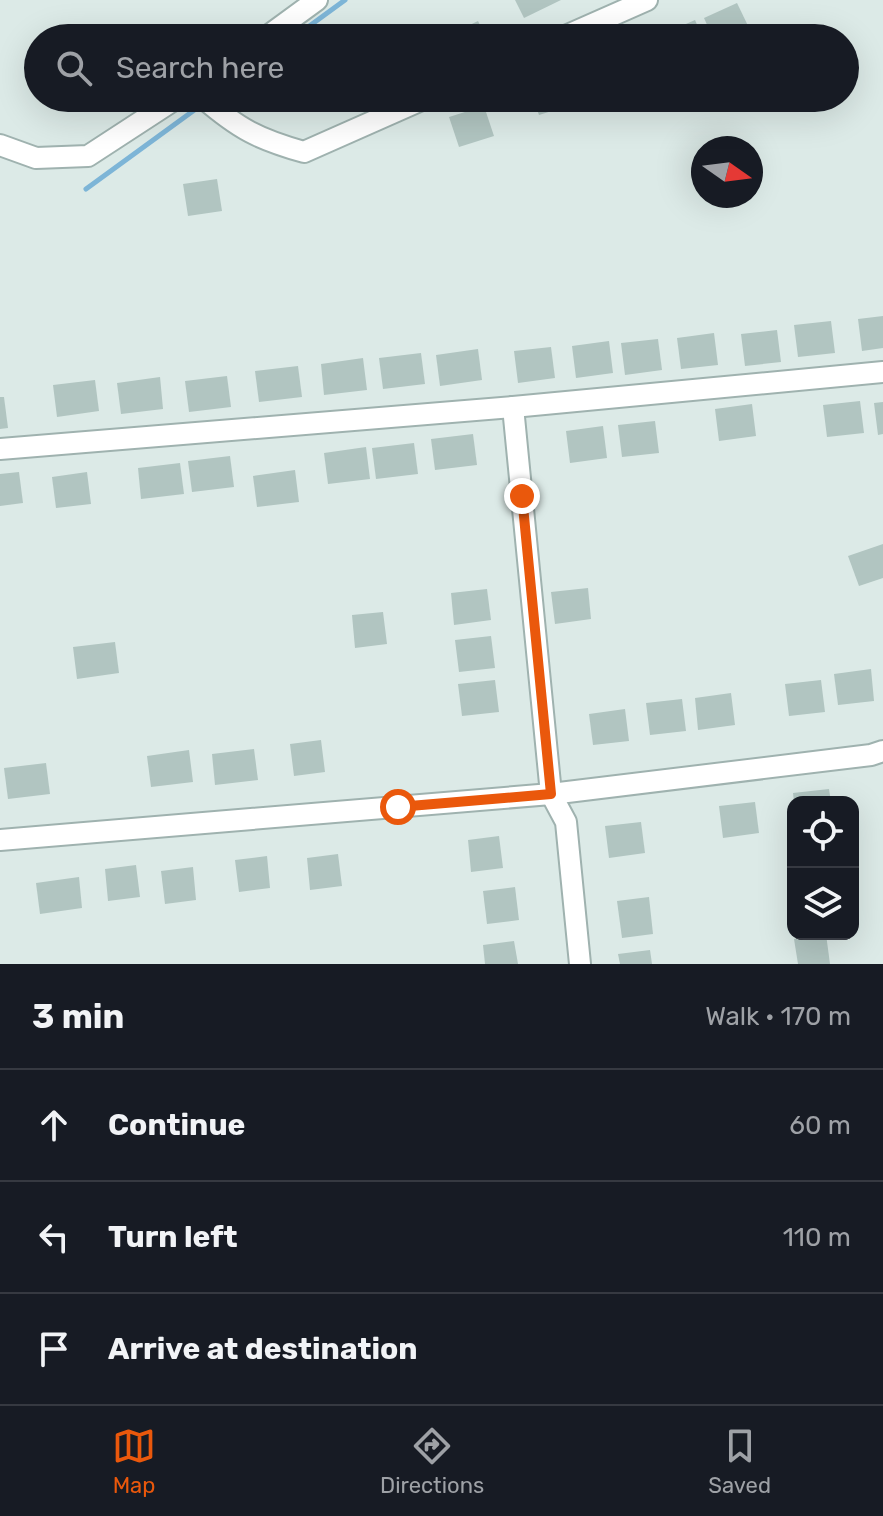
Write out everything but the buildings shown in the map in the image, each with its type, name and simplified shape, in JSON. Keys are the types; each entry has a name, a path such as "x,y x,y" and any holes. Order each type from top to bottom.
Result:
{"street":[{"path":"284,24 317,0"},
{"path":"593,24 647,0"},
{"path":"0,145 36,158 88,156 156,112"},
{"path":"220,112 235,125 264,141 304,152 394,112"},
{"path":"0,449 513,407 883,372"},
{"path":"513,407 551,794 566,822 580,964"},
{"path":"0,840 551,794 856,757 883,751"}],"waterway":[{"path":"312,24 345,0"},
{"path":"86,189 192,112"}],"route":[{"path":"398,807 551,794 522,496"}]}
